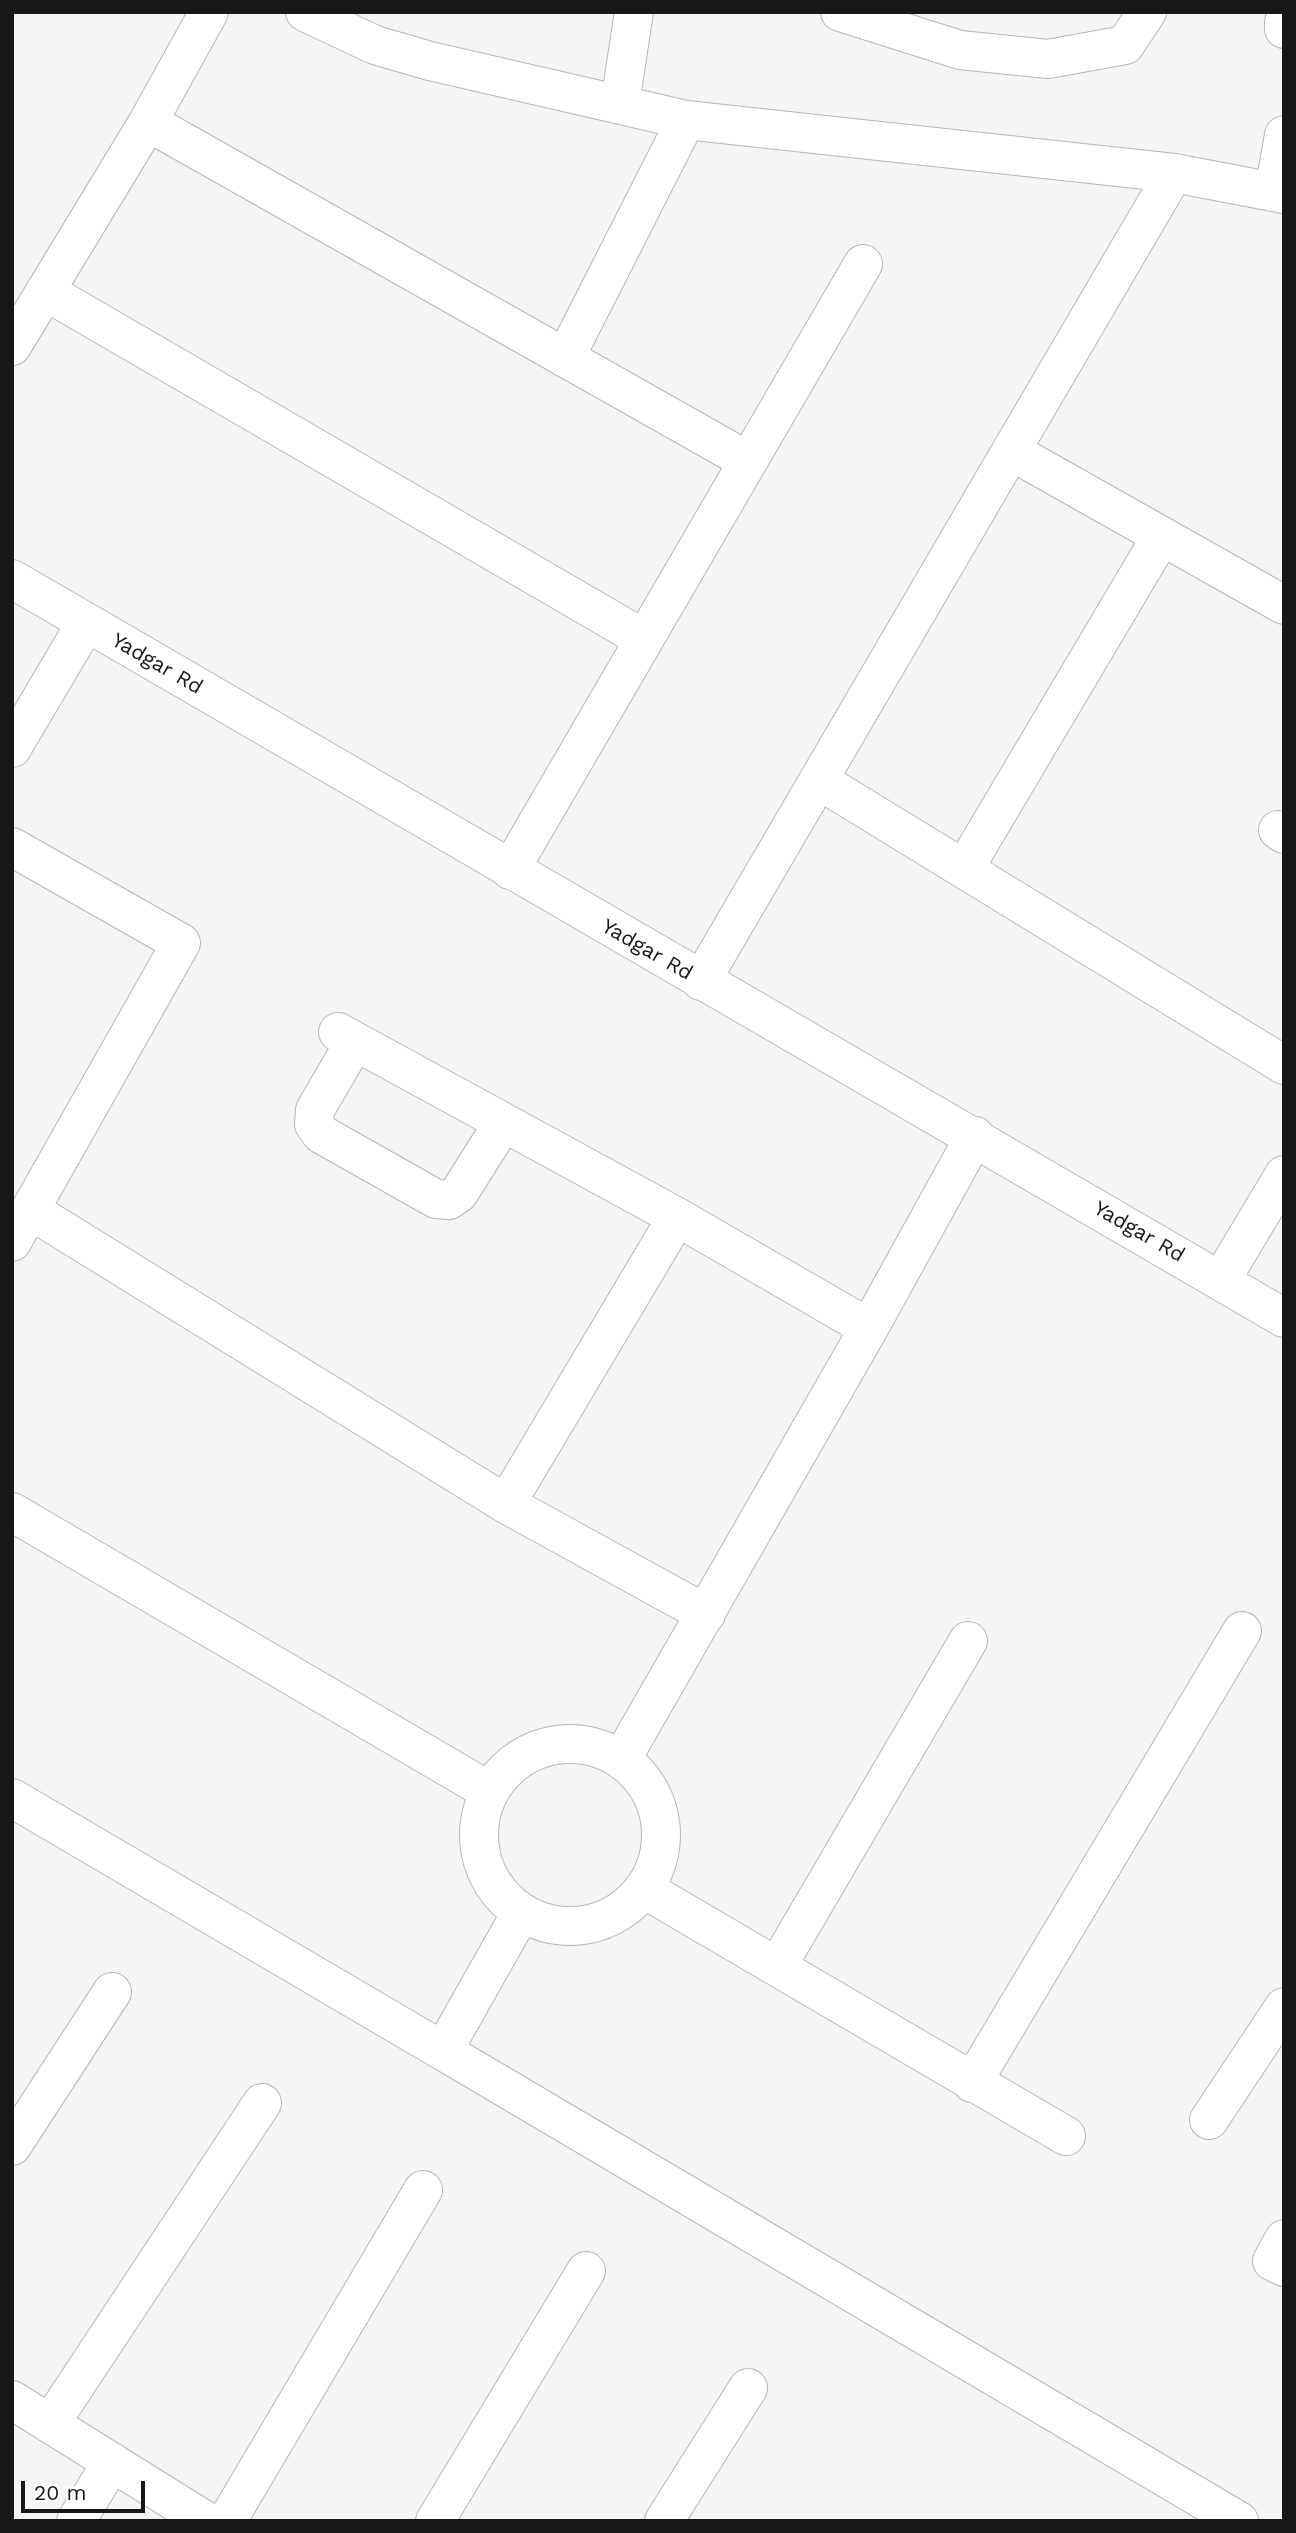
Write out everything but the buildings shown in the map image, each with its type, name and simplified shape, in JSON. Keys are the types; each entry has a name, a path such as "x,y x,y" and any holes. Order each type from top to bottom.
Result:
{"street":[{"path":"12,346 148,122 209,12"},
{"path":"305,12 375,45 430,61 686,120 1174,173 1279,193 1284,135"},
{"path":"620,103 634,12"},
{"path":"841,12 960,50 1048,59 1125,46 1147,12"},
{"path":"1284,22 1284,29"},
{"path":"565,358 686,120"},
{"path":"148,122 748,461"},
{"path":"701,981 1174,173"},
{"path":"510,870 863,264"},
{"path":"45,291 644,639"},
{"path":"1011,451 1284,606"},
{"path":"964,869 1161,537"},
{"name":"Yadgar Rd","path":"12,579 701,981 975,1136 1284,1318"},
{"path":"12,748 86,623"},
{"path":"820,780 1284,1065"},
{"path":"12,847 181,943 21,1226 506,1504 706,1614"},
{"path":"503,1123 460,1193 449,1200 436,1199 321,1134 314,1124 315,1110 346,1037 677,1217 869,1328"},
{"path":"621,1760 869,1328 975,1136"},
{"path":"1221,1280 1284,1175"},
{"path":"506,1504 677,1217"},
{"path":"12,1512 489,1791"},
{"path":"972,2083 1242,1631"},
{"path":"778,1965 968,1642"},
{"path":"554,1746 594,1746 621,1760 643,1780 656,1806 662,1834 657,1863 644,1889 624,1909 600,1922 574,1927 547,1924 521,1913 501,1895 486,1872 479,1845 480,1818 489,1791 508,1768 534,1751 554,1746"},
{"path":"12,1798 1239,2521"},
{"path":"644,1889 1066,2136"},
{"path":"443,2051 521,1913"},
{"path":"12,2147 112,1992"},
{"path":"1209,2120 1284,2007"},
{"path":"50,2424 262,2103"},
{"path":"227,2521 423,2190"},
{"path":"1284,2239 1272,2261 1284,2267"},
{"path":"435,2521 586,2271"},
{"path":"664,2521 748,2388"},
{"path":"12,2400 206,2521"},
{"path":"76,2521 112,2462"}]}
